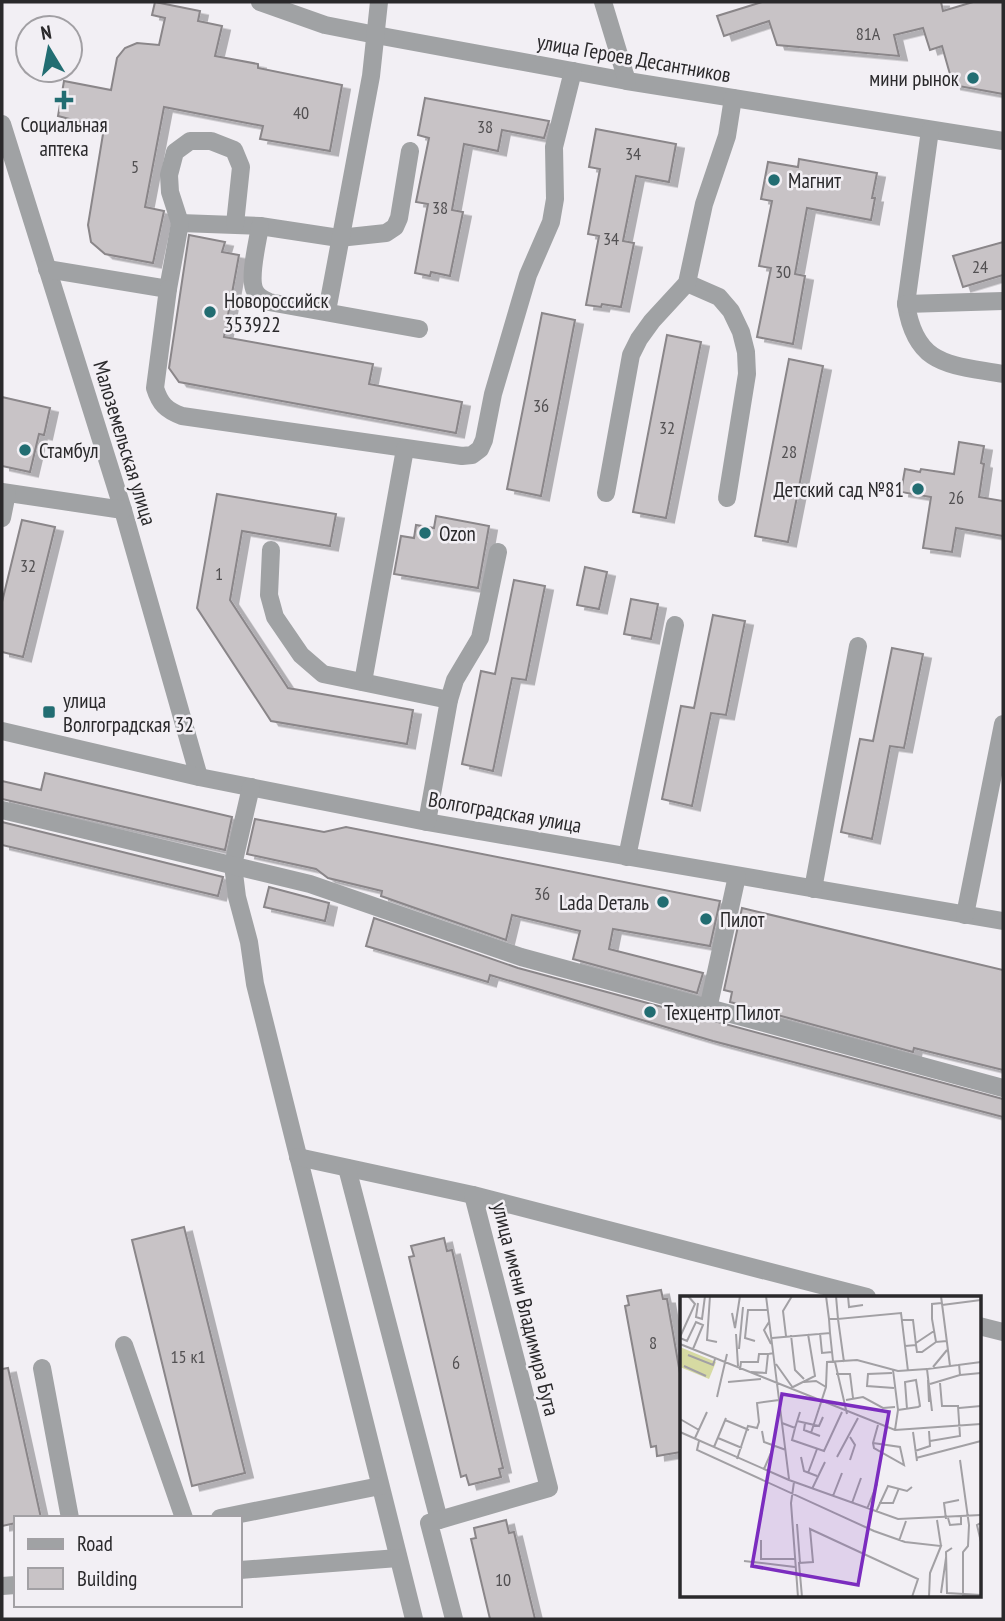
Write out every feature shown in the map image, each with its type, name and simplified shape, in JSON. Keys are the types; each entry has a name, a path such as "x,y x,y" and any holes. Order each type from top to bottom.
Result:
{"street":[{"name":"улица Героев Десантников","path":"260,2 326,25 376,35 573,71 1003,141"},
{"path":"327,311 376,35 379,2"},
{"path":"603,2 627,80"},
{"path":"235,224 241,167 234,150 211,141 190,141 176,152 169,176 170,192 180,223 155,388 159,400 167,410 182,416 405,449 472,455 480,449 484,440 493,394 528,275 551,222 555,199 554,147 573,71"},
{"path":"606,494 631,355 652,321 687,283 704,204 726,136 733,98"},
{"name":"Малоземельская улица","path":"2,124 123,510 199,777"},
{"path":"930,130 906,304 910,327 922,348 944,363 1003,374"},
{"path":"180,223 260,226 339,238 386,233 395,227 399,218 410,150"},
{"path":"260,226 252,279 253,290 260,298 269,302 419,329"},
{"path":"47,269 168,289"},
{"path":"687,283 719,297 731,311 741,332 746,352 747,374 727,498"},
{"path":"906,304 1003,301"},
{"path":"363,682 405,449"},
{"path":"2,518 4,493 123,510"},
{"path":"271,550 269,595 275,617 301,655 324,674 449,700"},
{"path":"427,821 454,680 480,638 498,552"},
{"path":"627,857 675,625"},
{"path":"813,889 858,646"},
{"path":"965,915 1003,724"},
{"name":"Волгоградская улица","path":"2,731 199,777 427,821 1003,921"},
{"path":"251,787 233,865 237,897 249,942 255,985 414,1619"},
{"path":"2,810 310,884 521,957 1003,1088"},
{"path":"708,1009 737,876"},
{"path":"298,1157 473,1195"},
{"path":"347,1168 439,1520 429,1523 454,1619"},
{"name":"улица имени Владимира Бута","path":"439,1520 549,1488 473,1195 863,1296"},
{"path":"981,1326 1003,1332"},
{"path":"124,1345 183,1516"},
{"path":"42,1368 70,1516"},
{"path":"230,1516 380,1486"},
{"path":"242,1570 398,1558"}],"building":[{"path":"155,2 200,11 198,21 222,26 215,56 258,64 258,68 342,85 330,151 260,139 263,126 164,107 145,207 164,211 153,263 105,254 91,242 88,225 104,128 58,116 63,84 111,90 117,58 125,48 137,43 159,45 165,18 152,15"},
{"path":"762,2 941,2 943,11 973,2 1003,2 1003,94 953,85 942,46 930,50 923,28 894,35 899,56 777,45 769,21 724,36 717,16"},
{"path":"425,98 549,121 544,138 502,130 498,151 464,144 452,210 463,212 450,276 431,272 430,276 415,273 428,204 416,202 429,138 418,135"},
{"path":"596,129 676,144 669,182 636,176 623,241 634,243 621,307 586,305 599,236 588,234 600,169 589,167"},
{"path":"799,159 877,173 871,220 807,208 795,274 805,276 793,344 757,337 771,268 759,266 772,201 761,199 768,162 798,167"},
{"path":"189,235 225,242 222,252 239,255 224,337 373,364 369,384 462,402 456,433 179,382 169,368"},
{"path":"1003,242 1003,275 963,287 953,256"},
{"path":"542,313 575,320 541,496 507,489"},
{"path":"667,335 701,342 666,518 633,512"},
{"path":"789,359 823,366 788,542 755,536"},
{"path":"2,397 50,408 44,435 39,434 30,472 2,466"},
{"path":"959,442 984,446 979,497 1003,501 1003,536 956,528 952,552 923,548 931,497 901,492 905,469 954,474"},
{"path":"217,494 336,514 330,546 242,531 230,600 288,688 413,710 407,744 271,721 197,608"},
{"path":"436,516 489,526 478,588 394,574 401,536 414,538 416,525 434,528"},
{"path":"22,520 55,527 23,657 2,652 2,602"},
{"path":"585,567 607,572 599,609 577,605"},
{"path":"514,580 545,586 526,680 512,678 493,771 462,764 481,671 495,674"},
{"path":"631,599 658,604 651,639 624,634"},
{"path":"713,615 745,621 726,715 711,713 692,806 662,799 681,706 694,708"},
{"path":"892,648 923,654 904,748 890,746 872,839 841,832 860,739 873,741"},
{"path":"45,773 232,817 225,850 2,799 2,781 41,790"},
{"path":"255,819 324,832 346,827 720,901 710,946 613,929 609,949 703,973 697,993 573,959 580,931 512,915 506,940 381,896 382,891 328,878 316,869 247,854"},
{"path":"2,822 223,877 218,896 2,845"},
{"path":"269,887 329,903 325,921 264,907"},
{"path":"742,908 1003,970 1003,1070 914,1048 913,1052 730,1002 732,992 724,990"},
{"path":"374,918 518,968 1003,1099 1003,1117 713,1041 490,975 488,982 366,946"},
{"path":"184,1227 245,1473 192,1486 132,1240"},
{"path":"444,1238 447,1251 452,1250 503,1468 499,1469 501,1477 469,1485 466,1475 461,1477 409,1257 414,1256 411,1246"},
{"path":"661,1290 663,1299 667,1299 680,1373 680,1452 657,1456 656,1446 651,1447 625,1306 629,1305 627,1296"},
{"path":"8,1368 41,1516 14,1516 14,1523 2,1526 2,1369"},
{"path":"506,1520 509,1533 514,1532 535,1619 490,1619 471,1539 476,1538 474,1528"}],"place":[{"name":"мини рынок","path":"973,78"},
{"name":"Социальная аптека","path":"64,100"},
{"name":"Магнит","path":"774,180"},
{"name":"Новороссийск 353922","path":"210,312"},
{"name":"Стамбул","path":"25,450"},
{"name":"Детский сад №81","path":"918,489"},
{"name":"Ozon","path":"425,533"},
{"name":"улица Волгоградская 32","path":"49,712"},
{"name":"Lada Dеталь","path":"663,902"},
{"name":"Пилот","path":"706,919"},
{"name":"Техцентр Пилот","path":"650,1012"}]}
